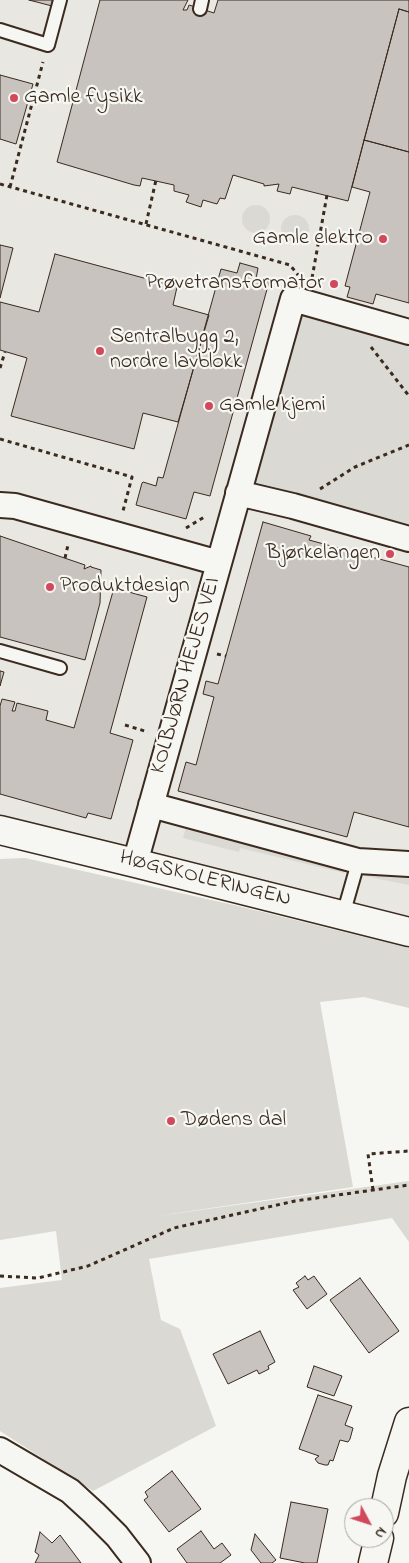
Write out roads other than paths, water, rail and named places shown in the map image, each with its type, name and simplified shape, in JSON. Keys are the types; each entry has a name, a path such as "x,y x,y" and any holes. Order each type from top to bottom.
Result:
{"street":[{"path":"219,563 292,299 409,332"},
{"path":"238,493 293,506 409,540"},
{"name":"KOLBJØRN HEJES VEI","path":"0,505 15,506 219,563 135,862"},
{"path":"151,805 358,861 409,864"},
{"name":"HØGSKOLERINGEN","path":"0,830 135,862 409,932"},
{"path":"387,1498 409,1422"},
{"path":"0,1450 70,1491 117,1536 138,1563"},
{"path":"374,1563 377,1548"}],"lane":[{"path":"0,30 48,45 60,0"},
{"path":"0,651 60,668"},
{"path":"343,915 355,873"}],"place":[{"name":"Gamle fysikk","path":"14,98"},
{"name":"Gamle elektro","path":"383,239"},
{"name":"Prøvetransformator","path":"334,284"},
{"name":"Sentralbygg 2, nordre lavblokk","path":"100,351"},
{"name":"Gamle kjemi","path":"209,406"},
{"name":"Bjørkelangen","path":"390,554"},
{"name":"Produktdesign","path":"50,587"},
{"name":"Dødens dal","path":"171,1121"}]}
